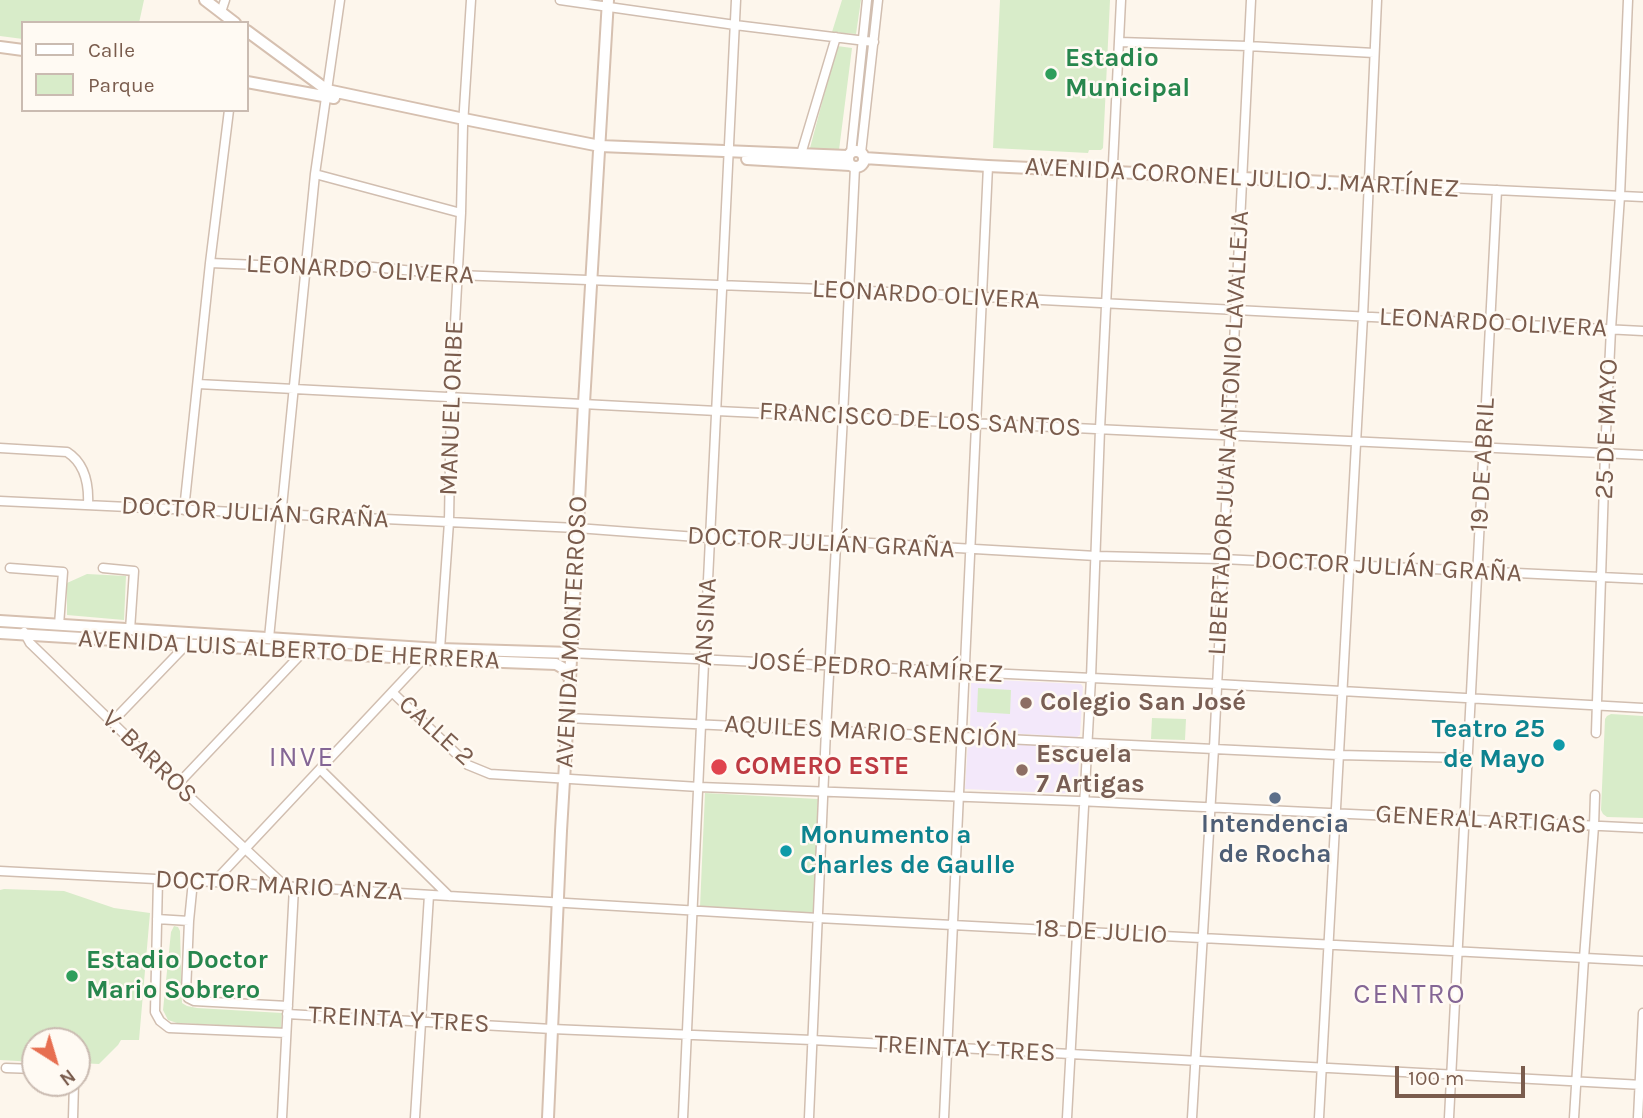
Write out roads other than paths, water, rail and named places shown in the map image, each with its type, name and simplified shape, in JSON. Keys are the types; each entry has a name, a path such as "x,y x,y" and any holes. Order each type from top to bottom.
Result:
{"street":[{"path":"205,0 232,21"},
{"path":"220,12 225,0"},
{"path":"269,638 315,174 340,0"},
{"name":"MANUEL ORIBE","path":"440,649 449,522 463,122 471,0"},
{"path":"560,0 607,3 735,25 874,42"},
{"name":"ANSINA","path":"683,1118 736,0"},
{"path":"809,1118 855,159 867,0"},
{"path":"855,159 878,0"},
{"path":"1067,1118 1091,678 1121,0"},
{"name":"LIBERTADOR JUAN ANTONIO LAVALLEJA","path":"1192,1118 1251,0"},
{"path":"1319,1118 1363,316 1377,0"},
{"name":"25 DE MAYO","path":"1596,733 1605,453 1628,0"},
{"name":"AVENIDA MONTERROSO","path":"548,1118 607,3"},
{"path":"248,32 326,93"},
{"path":"802,154 836,37"},
{"path":"1119,42 1374,52"},
{"path":"0,47 21,50"},
{"name":"AVENIDA CORONEL JULIO J. MARTÍNEZ","path":"248,82 326,93 599,149 1643,197"},
{"path":"184,510 229,112"},
{"name":"AVENIDA CORONEL JULIO J. MARTÍNEZ","path":"729,155 802,154 855,159"},
{"path":"944,1118 988,166"},
{"path":"315,174 461,213"},
{"name":"19 DE ABRIL","path":"1449,1118 1497,190"},
{"name":"LEONARDO OLIVERA","path":"210,263 372,267 457,275 849,290 1643,331"},
{"name":"FRANCISCO DE LOS SANTOS","path":"198,384 1643,455"},
{"path":"0,448 72,455 88,482 88,505"},
{"name":"DOCTOR JULIÁN GRAÑA","path":"0,500 578,528 710,538 836,541 1096,556 1222,559 1643,579"},
{"path":"10,568 63,572 59,625"},
{"path":"103,568 134,571 130,629"},
{"name":"AVENIDA LUIS ALBERTO DE HERRERA","path":"0,621 24,628 189,639 303,652 556,664 563,667 570,679"},
{"name":"AVENIDA LUIS ALBERTO DE HERRERA","path":"0,633 59,625 130,629 189,639 269,638 440,649 571,653"},
{"name":"V. BARROS","path":"24,628 30,643 177,785 290,887"},
{"path":"112,722 189,639"},
{"path":"214,882 424,659 440,649"},
{"path":"177,785 303,652"},
{"name":"JOSÉ PEDRO RAMÍREZ","path":"571,653 1217,684 1643,708"},
{"name":"CALLE 2","path":"392,692 468,765 489,774 564,778"},
{"name":"AQUILES MARIO SENCIÓN","path":"568,718 1339,755 1468,758"},
{"path":"320,769 449,896"},
{"name":"GENERAL ARTIGAS","path":"564,778 699,787 1643,828"},
{"path":"1574,1118 1595,795"},
{"name":"DOCTOR MARIO ANZA","path":"0,871 558,902"},
{"path":"158,879 157,919 189,922 192,881"},
{"path":"282,1118 288,1010 290,887"},
{"path":"415,1118 429,895"},
{"name":"18 DE JULIO","path":"558,902 1643,961"},
{"name":"TREINTA Y TRES","path":"157,919 155,1012 160,1021 169,1028 286,1033"},
{"name":"TREINTA Y TRES","path":"189,922 186,992 188,998 194,1001 421,1021 552,1029 812,1040 1641,1085"},
{"path":"1638,1118 1643,1013"},
{"path":"6,1068 21,1069"},
{"path":"73,1118 74,1097"}],"place":[{"name":"Estadio Municipal","path":"1051,74"},
{"name":"Colegio San José","path":"1026,703"},
{"name":"Teatro 25 de Mayo","path":"1559,745"},
{"name":"COMERO ESTE","path":"719,767"},
{"name":"Escuela 7 Artigas","path":"1022,770"},
{"name":"Intendencia de Rocha","path":"1275,798"},
{"name":"Monumento a Charles de Gaulle","path":"786,851"},
{"name":"Estadio Doctor Mario Sobrero","path":"72,976"}],"district":[{"name":"INVE","path":"302,758"},
{"name":"CENTRO","path":"1410,995"}]}
